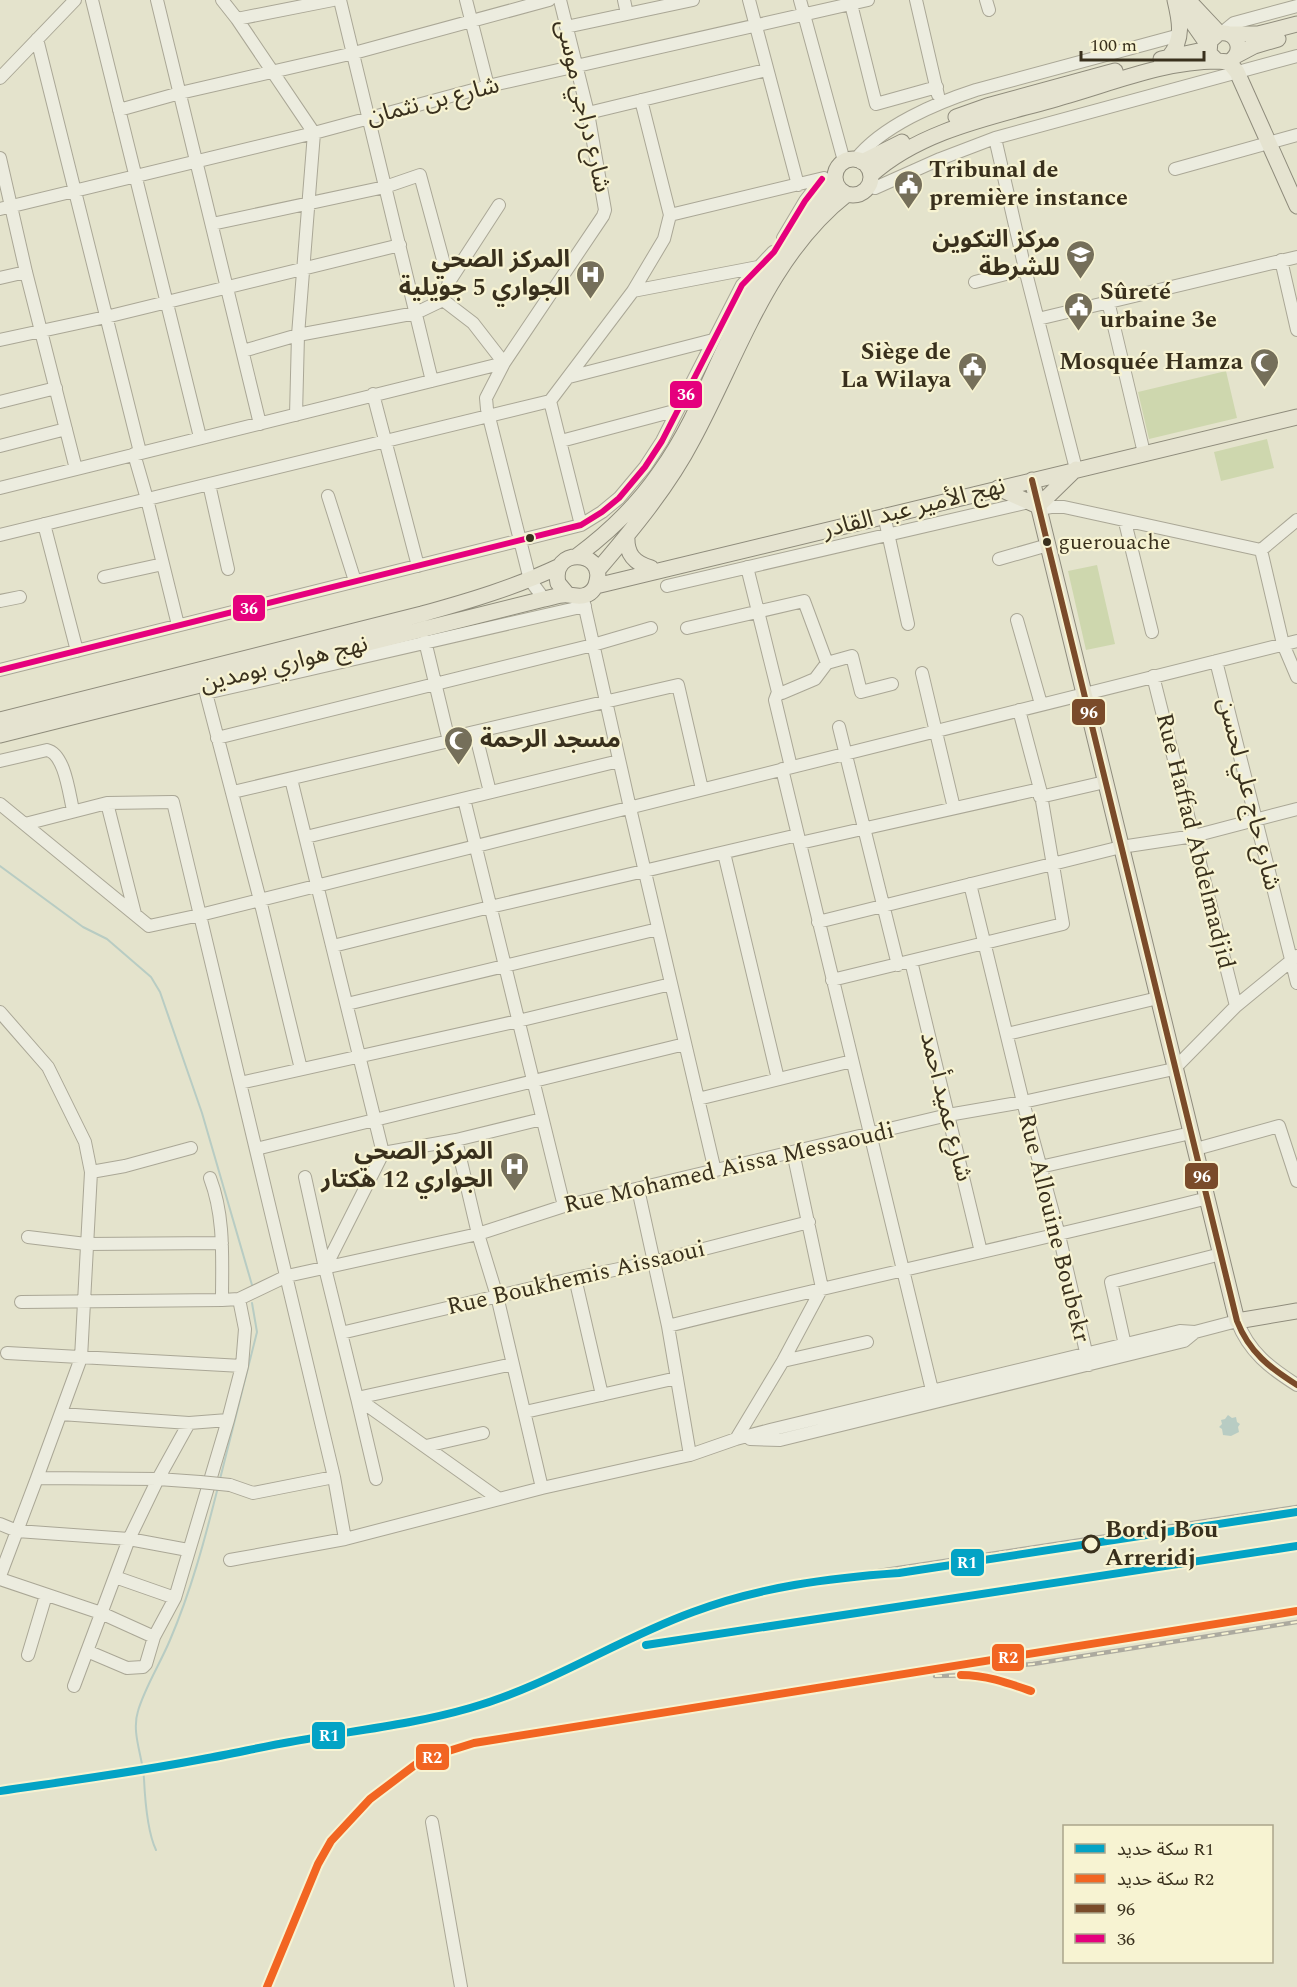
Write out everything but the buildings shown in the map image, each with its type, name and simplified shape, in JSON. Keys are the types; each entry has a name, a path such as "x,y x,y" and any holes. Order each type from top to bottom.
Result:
{"main road":[{"path":"1169,57 1180,35 1176,0"},
{"path":"1176,0 1223,49"},
{"path":"1188,0 1223,49 1297,206"},
{"path":"847,194 819,220 782,266 753,317 684,456 596,578 590,593 578,599 561,589 557,573 560,566 568,558 577,556 623,516 660,472 684,432 756,286 801,224 826,196 842,169 944,122 987,106 1058,93 1197,62 1258,34 1297,24"},
{"path":"842,169 839,189 847,194 860,194 870,180 896,156 949,131 1169,57 1254,46 1297,34"},
{"path":"842,169 868,167 870,180"},
{"name":"نهج الأمير عبد القادر","path":"596,578 672,566 1297,417"},
{"path":"1035,506 1076,469"},
{"path":"1032,480 1035,506 1048,544 1237,1321 1297,1311"},
{"path":"998,488 1035,506"},
{"path":"627,536 627,550 632,558 651,568"},
{"path":"577,556 590,561 596,578"},
{"name":"نهج هواري بومدين","path":"0,735 482,597 530,580 560,566"},
{"name":"نهج الأمير عبد القادر","path":"596,578 672,566"},
{"name":"نهج هواري بومدين","path":"0,720 182,683 544,599 578,599"}],"street":[{"path":"0,78 75,0"},
{"path":"92,0 200,438"},
{"path":"157,0 260,424"},
{"path":"222,0 314,133 298,335 296,415"},
{"path":"237,19 333,0"},
{"path":"340,0 432,381"},
{"path":"466,0 488,86"},
{"path":"119,110 180,93 354,53 549,0"},
{"name":"شارع دراجي موسى","path":"544,599 530,580 486,398 504,363 605,211 588,113 560,0"},
{"path":"624,0 627,14"},
{"path":"749,0 798,185"},
{"path":"800,0 842,169"},
{"name":"شارع بن نثمان","path":"5,208 314,133 369,116 488,86 804,15 851,2 868,0"},
{"path":"916,0 940,104"},
{"path":"566,27 686,1"},
{"path":"851,2 876,104 937,87"},
{"path":"1223,49 1234,22 1297,6"},
{"path":"0,670 521,542 581,525 602,512 631,485 662,441 742,285 774,252 805,201 867,147 899,124 976,90 1180,35"},
{"path":"38,39 178,625"},
{"path":"870,180 875,188 940,159 1223,49 1297,56"},
{"path":"588,113 766,70"},
{"path":"1052,70 1058,93"},
{"path":"0,535 550,401 633,291 664,238 670,214 641,100"},
{"path":"1175,169 1297,135"},
{"path":"995,138 1025,270 1076,469"},
{"path":"0,158 5,208 26,272 76,469"},
{"path":"670,214 798,185 842,169"},
{"path":"212,224 385,187 420,175 448,282"},
{"path":"243,351 298,335 416,313 443,300 448,282 499,205"},
{"path":"0,340 106,317 400,245"},
{"path":"1038,319 1297,257"},
{"path":"1281,260 1297,330"},
{"path":"633,291 758,267"},
{"path":"975,282 1025,270"},
{"path":"0,278 26,272"},
{"path":"0,488 504,363 473,323 443,300"},
{"path":"1108,301 1144,453"},
{"path":"569,377 712,340"},
{"path":"0,402 56,388"},
{"path":"373,394 418,566"},
{"path":"550,401 581,525"},
{"path":"561,441 678,410"},
{"path":"0,446 66,429"},
{"path":"209,484 228,569"},
{"path":"328,496 355,581"},
{"path":"667,586 889,534 1035,506 1064,507 1261,550"},
{"path":"884,515 908,624"},
{"path":"1261,550 1297,520"},
{"path":"1125,522 1152,632"},
{"path":"44,524 77,651"},
{"path":"999,560 1048,544"},
{"path":"1261,550 1283,645 1297,677"},
{"path":"104,578 163,564"},
{"path":"747,567 778,692 776,700 799,839 932,1390"},
{"path":"0,601 20,597"},
{"path":"182,683 206,693 425,641 578,599 593,645 715,1171"},
{"path":"687,628 804,601 827,663"},
{"path":"1017,620 1041,704"},
{"path":"217,738 593,645 651,628"},
{"path":"425,641 449,741"},
{"path":"0,804 149,926 319,886 1297,641"},
{"path":"778,692 782,693 815,679 827,663 852,656 861,692 892,684"},
{"name":"شارع حاج علي لحسن","path":"1216,661 1255,819 1294,959 1297,983"},
{"path":"922,673 954,808"},
{"name":"Rue Haffad Abdelmadjid","path":"1153,676 1236,1006"},
{"path":"233,792 449,741 456,736 678,685 702,789"},
{"path":"206,693 261,900 301,1069"},
{"path":"832,980 1064,924 1040,793 1019,710"},
{"path":"839,727 898,964"},
{"path":"475,732 490,792"},
{"path":"0,761 47,750 55,753 61,762 73,810"},
{"path":"306,837 619,761"},
{"path":"291,778 383,1154 325,1268"},
{"path":"333,946 724,853 864,828 954,808 1105,782"},
{"path":"464,799 564,1206"},
{"path":"25,824 107,803 173,802 334,1477 345,1539"},
{"path":"107,803 135,914"},
{"path":"819,922 1121,847 1194,836 1297,809"},
{"path":"724,853 778,1079"},
{"name":"Rue Allouine Boubekr","path":"970,884 1023,1102 1059,1235 1087,1360"},
{"path":"347,1004 658,928"},
{"path":"1174,1069 1236,1006 1294,959"},
{"name":"شارع عميد أحمد","path":"911,961 981,1252"},
{"path":"240,1083 518,1021 671,984"},
{"path":"1007,1034 1158,999"},
{"path":"0,1012 48,1067 85,1142 91,1172 81,1358 0,1577 101,1613 154,1637"},
{"path":"256,1149 685,1044"},
{"path":"698,1099 852,1061"},
{"name":"Rue Mohamed Aissa Messaoudi","path":"239,1299 287,1276 478,1234 564,1206 948,1115 1023,1102 1174,1069"},
{"path":"383,1154 456,1140 542,1119"},
{"path":"1196,1149 1279,1126 1297,1181"},
{"path":"1040,1167 1191,1133"},
{"path":"456,1140 478,1234 497,1296 542,1488"},
{"path":"91,1172 125,1166 191,1148"},
{"path":"736,1439 783,1361 822,1288 793,1152"},
{"path":"210,1178 218,1199 222,1243 222,1300"},
{"path":"305,1178 376,1479"},
{"path":"638,1189 668,1326 690,1455"},
{"path":"668,1326 903,1269 1059,1235 1208,1197"},
{"name":"Rue Boukhemis Aissaoui","path":"341,1333 653,1262 809,1222"},
{"path":"28,1237 86,1244 222,1243"},
{"path":"1125,1345 1111,1282 1221,1254"},
{"path":"575,1278 602,1395"},
{"path":"21,1302 239,1299 245,1329 242,1366 228,1420 175,1598 154,1637 143,1667 128,1668 87,1651"},
{"path":"736,1439 780,1440 1087,1360 1125,1345 1180,1331 1196,1332 1237,1321 1243,1336 1254,1351 1276,1372 1297,1385"},
{"path":"230,1560 345,1539 542,1488 690,1455 736,1439 932,1390 1184,1341 1196,1332"},
{"path":"783,1361 867,1342"},
{"path":"8,1353 242,1366"},
{"path":"357,1398 513,1364"},
{"path":"525,1412 677,1378"},
{"path":"357,1398 500,1499"},
{"path":"61,1414 189,1423 228,1420"},
{"path":"74,1686 129,1539 158,1479 189,1423"},
{"path":"426,1446 483,1433"},
{"path":"37,1478 158,1479 230,1485 253,1493 334,1477"},
{"path":"0,1524 17,1531 129,1539 188,1550"},
{"path":"115,1577 175,1598"},
{"path":"28,1655 46,1595"},
{"path":"432,1822 461,1987"}],"green space":[{"path":"1226,371 1237,418 1149,439 1138,392"},
{"path":"1267,439 1274,468 1221,481 1214,452"},
{"path":"1097,565 1115,644 1086,650 1068,571"}],"shaded area":[{"path":"1228,1415 1232,1418 1236,1417 1240,1424 1239,1432 1231,1436 1223,1435 1219,1427 1222,1424 1221,1420"}],"waterway":[{"path":"0,866 83,927 107,939 151,977 160,992 202,1113 252,1285"},
{"path":"220,1479 257,1332 252,1303"},
{"path":"156,1850 150,1834 147,1815 136,1719 145,1693 185,1603 218,1487"}],"railway":[{"path":"833,1578 1297,1507"},
{"path":"267,1987 318,1864 331,1841 370,1799 415,1765 439,1754 474,1743 1297,1611"},
{"path":"1000,1667 1033,1664 1297,1622"},
{"path":"935,1676 975,1675 998,1679 1031,1691"}],"rail line":[{"name":"R1","path":"0,1791 153,1768 448,1714 527,1688 693,1612 769,1590 820,1581 899,1573 1297,1512"},
{"name":"R1","path":"646,1645 1297,1546"},
{"name":"R2","path":"267,1987 318,1864 331,1841 370,1799 415,1765 439,1754 474,1743 1297,1611"},
{"name":"R2","path":"961,1675 988,1678 1031,1691"}],"transit line":[{"name":"36","path":"0,670 581,525 619,498 645,467 662,441 742,285 774,252 805,201 822,179"},
{"name":"96","path":"1032,480 1237,1321 1248,1342 1261,1358 1297,1385"}],"place":[{"name":"Tribunal de première instance","path":"908,210"},
{"name":"مركز التكوين للشرطة","path":"1081,280"},
{"name":"المركز الصحي الجواري 5 جويلية","path":"591,300"},
{"name":"Sûreté urbaine 3e","path":"1079,332"},
{"name":"Mosquée Hamza","path":"1264,388"},
{"name":"Siège de La Wilaya","path":"972,392"},
{"name":"guerouache","path":"1047,542"},
{"name":"مسجد الرحمة","path":"459,766"},
{"name":"المركز الصحي الجواري 12 هكتار","path":"514,1192"},
{"name":"Bordj Bou Arreridj","path":"1091,1544"}]}
